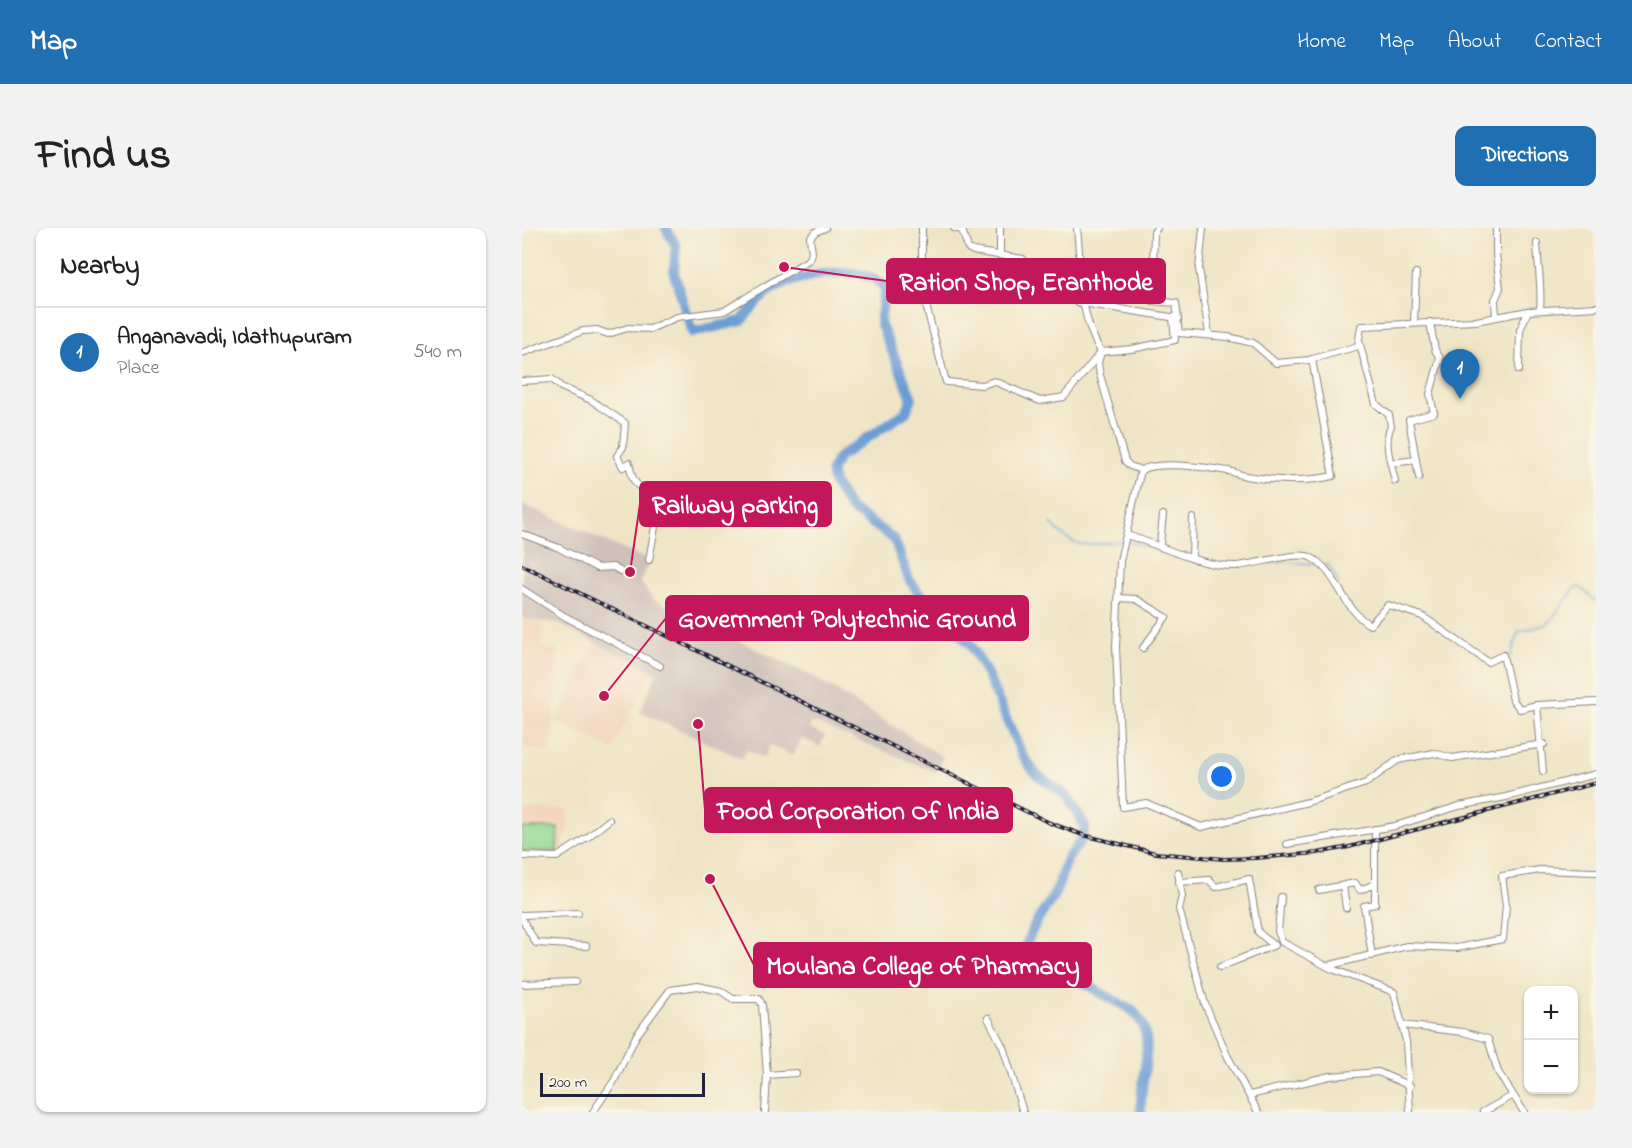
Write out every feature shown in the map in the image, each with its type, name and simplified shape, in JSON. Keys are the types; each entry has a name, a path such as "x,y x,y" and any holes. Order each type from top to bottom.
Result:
{"street":[{"path":"522,352 583,331 597,330 608,334 628,328 650,328 676,317 730,309 810,260 812,253 810,238 815,232 825,228"},
{"path":"922,228 922,290 946,382 983,385 994,381 1040,401 1064,396 1080,381 1101,352 1132,349 1175,340 1176,303 1153,301 1152,282 1144,281 1140,264 1153,267 1154,232 1157,228"},
{"path":"954,228 962,230 968,248 973,251 1023,259 1032,275 1055,280 1065,296 1082,305 1176,319"},
{"path":"1000,228 1000,254"},
{"path":"1077,228 1082,305 1093,338 1101,352 1098,363 1100,375 1117,425 1125,461 1130,466 1141,470 1163,466 1197,468 1230,471 1247,476 1311,482 1332,476 1312,359"},
{"path":"1203,228 1199,269 1209,334"},
{"path":"1496,228 1500,288 1495,300 1496,317"},
{"path":"1537,243 1538,274 1542,291 1540,310"},
{"path":"1414,322 1416,273"},
{"path":"1176,319 1179,333 1209,334 1253,343 1276,363 1312,359 1358,346 1361,326 1476,321 1528,311 1596,307"},
{"path":"1519,370 1520,330 1528,311"},
{"path":"1419,477 1409,420 1434,412 1431,394 1440,358 1435,350 1430,322"},
{"path":"1359,340 1376,404 1389,415 1391,426 1387,435 1388,449 1395,481"},
{"path":"522,381 552,379 561,387 591,400 625,423 624,447 617,456 623,467 629,463 629,472 637,486 643,489 652,488 659,505 649,560"},
{"path":"1391,463 1416,460"},
{"path":"1141,470 1120,561 1116,647 1123,807 1146,803 1201,827 1308,802 1366,783 1398,760 1434,753 1452,758 1542,744"},
{"path":"1160,544 1163,515"},
{"path":"1192,558 1193,518"},
{"path":"522,534 559,548 597,568 613,567 620,571"},
{"path":"1126,535 1160,544 1192,558 1236,566 1307,555 1323,565 1359,618 1370,625 1388,605 1422,616 1488,662 1503,655 1513,700 1520,709 1537,705 1596,702"},
{"path":"522,589 564,616 660,666"},
{"path":"1119,598 1136,599 1166,617 1143,648"},
{"path":"1537,705 1543,771"},
{"path":"1287,844 1375,829 1596,774"},
{"path":"522,856 557,857 609,820"},
{"path":"1372,956 1364,906 1375,904 1375,829"},
{"path":"1327,966 1407,946 1457,948 1503,939 1506,905 1502,876 1540,870 1596,872"},
{"path":"1178,872 1182,896 1179,909 1205,1004 1228,1056 1258,1112"},
{"path":"1179,882 1209,880 1216,887 1249,879 1258,932 1273,945"},
{"path":"1319,890 1355,883 1360,890 1375,884"},
{"path":"1343,886 1346,908"},
{"path":"1281,897 1278,931 1282,942 1327,966 1394,992 1407,1041 1410,1112"},
{"path":"578,913 522,917 536,943 586,946"},
{"path":"1221,967 1282,942"},
{"path":"522,984 574,982"},
{"path":"593,1112 614,1081 636,1036 670,990 698,986 721,991 733,999 759,999 762,1005 767,1075 765,1112"},
{"path":"988,1018 1003,1047 1023,1112"},
{"path":"1402,1025 1463,1032 1488,1039 1498,1072 1524,1112"},
{"path":"1250,1095 1330,1076 1377,1072 1410,1086"},
{"path":"767,1075 796,1073"},
{"path":"1483,1112 1512,1096"}],"shaded area":[{"path":"522,504 650,561 640,582 654,600 812,676 943,757 936,772 812,722 809,728 825,736 820,747 802,738 793,756 770,745 764,758 747,750 742,759 640,712 657,673 556,623 522,619"},
{"path":"522,620 543,622 541,648 559,650 551,751 522,748"},
{"path":"595,643 651,671 612,750 556,721"},
{"path":"568,809 568,833 559,854 522,854 522,810"}],"green space":[{"path":"522,828 558,828 557,852 522,851"}],"waterway":[{"path":"666,228 676,246 674,273 692,332 742,321 771,291 813,275 830,273 862,275 875,280 885,288 880,323 912,398 906,412 839,457 831,471 834,484 850,508 894,539 909,579 918,592 971,645 986,672 1022,755 1036,774 1067,796 1085,826 1080,841 1066,861 1057,889 1029,938 1026,949 1027,959 1032,967 1082,982 1133,1011 1141,1022 1147,1046 1141,1112"},
{"path":"1051,523 1060,533 1076,543 1123,541"},
{"path":"1127,541 1200,564"},
{"path":"1270,562 1316,564"},
{"path":"1324,564 1328,564 1338,582"},
{"path":"1511,656 1518,632 1548,624 1575,588 1580,587 1596,601"}],"railway":[{"path":"522,565 1050,823 1083,835 1156,853 1224,859 1317,853 1349,847 1596,783"}],"place":[{"name":"Ration Shop, Eranthode","path":"784,267"},
{"name":"Anganavadi, Idathupuram","path":"1460,399"},
{"name":"Railway parking","path":"630,572"},
{"name":"Government Polytechnic Ground","path":"604,696"},
{"name":"Food Corporation Of India","path":"698,724"},
{"name":"Moulana College of Pharmacy","path":"710,879"}]}
